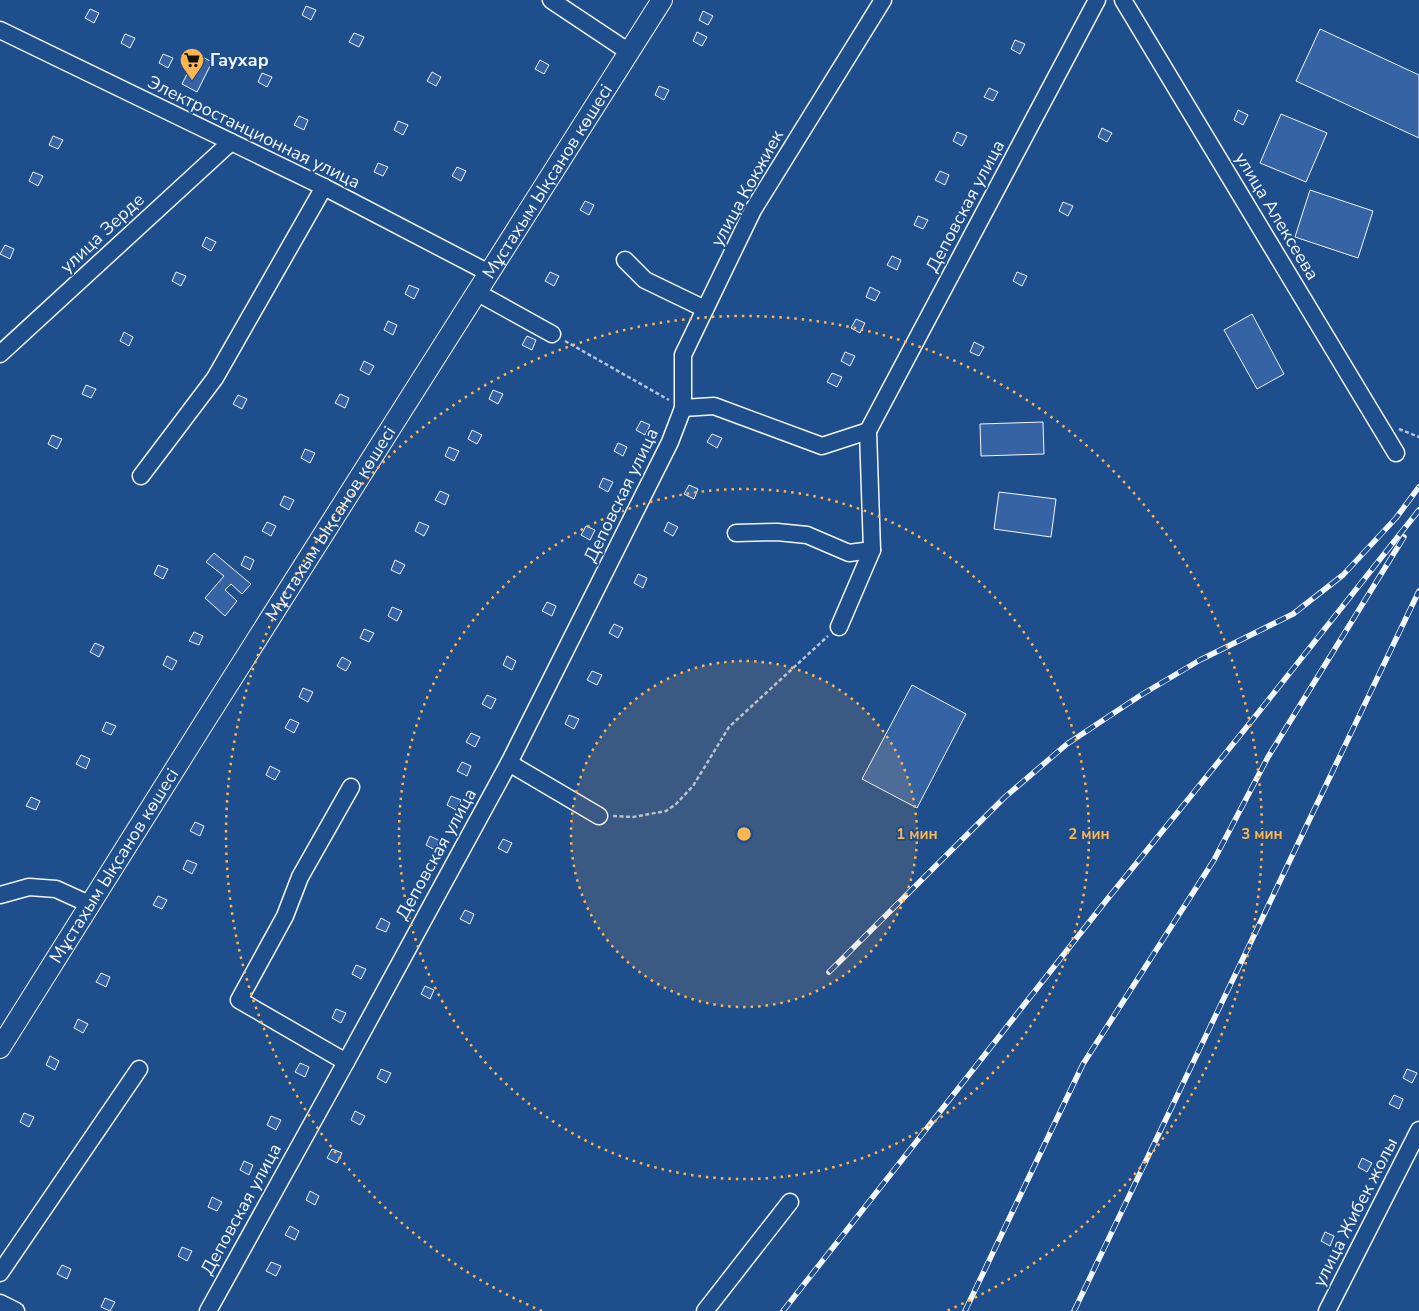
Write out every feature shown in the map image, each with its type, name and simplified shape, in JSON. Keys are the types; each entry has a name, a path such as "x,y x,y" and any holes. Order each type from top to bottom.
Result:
{"main road":[{"name":"Мұстахым Ықсанов көшесі","path":"0,1048 89,904 662,0"}],"street":[{"path":"551,0 629,52"},
{"name":"улица Кокжиек","path":"683,408 683,355 753,210 883,0"},
{"name":"Деповская улица","path":"868,431 1097,0"},
{"name":"улица Алексеева","path":"1123,0 1396,453"},
{"name":"Электростанционная улица","path":"0,30 324,187 489,273"},
{"name":"улица Зерде","path":"0,354 231,142"},
{"path":"141,476 215,378 324,187"},
{"path":"626,260 645,280 705,309"},
{"path":"478,293 552,334"},
{"path":"683,408 714,406 822,446 868,431 872,550 839,627"},
{"name":"Деповская улица","path":"208,1311 509,763 670,442 683,408"},
{"path":"736,533 777,532 806,535 849,553 872,550"},
{"path":"509,763 599,816"},
{"path":"346,1062 239,1000 285,916 300,877 351,787"},
{"path":"0,895 29,887 56,889 89,904"},
{"path":"0,1273 139,1069"},
{"name":"улица Жибек жолы","path":"1327,1311 1419,1130"},
{"path":"705,1311 790,1202"},
{"path":"0,1303 16,1311"}],"path":[{"path":"552,334 683,408"},
{"path":"599,816 633,817 666,811 676,804 693,786 729,727 839,627"}],"building":[{"path":"306,6 316,10 311,20 302,15"},
{"path":"90,9 99,13 94,23 85,18"},
{"path":"703,11 713,16 708,25 699,20"},
{"path":"1320,29 1419,75 1419,138 1296,81"},
{"path":"697,32 707,37 702,46 693,41"},
{"path":"354,33 364,37 359,47 349,42"},
{"path":"125,34 135,38 130,48 121,43"},
{"path":"1015,40 1025,44 1020,54 1011,49"},
{"path":"163,54 173,58 168,68 159,63"},
{"path":"197,54 212,62 197,92 182,84"},
{"path":"540,60 549,65 544,74 535,69"},
{"path":"432,72 441,77 436,86 427,81"},
{"path":"262,73 272,77 267,87 258,82"},
{"path":"659,86 669,90 664,100 655,95"},
{"path":"989,88 998,92 993,101 984,97"},
{"path":"1238,110 1248,115 1243,125 1234,120"},
{"path":"1281,114 1327,133 1306,182 1260,163"},
{"path":"299,116 308,120 304,130 294,125"},
{"path":"398,121 408,125 403,135 394,130"},
{"path":"1102,128 1112,133 1107,142 1098,137"},
{"path":"957,132 967,136 962,146 953,141"},
{"path":"53,136 63,140 58,149 49,145"},
{"path":"378,163 388,167 383,176 374,172"},
{"path":"457,167 466,171 461,181 452,176"},
{"path":"940,171 949,175 945,185 935,180"},
{"path":"33,172 43,176 38,186 29,181"},
{"path":"1310,190 1373,211 1358,258 1295,237"},
{"path":"585,201 594,205 589,215 580,210"},
{"path":"1063,202 1073,206 1068,216 1059,211"},
{"path":"918,216 928,220 923,229 914,225"},
{"path":"206,237 216,242 211,251 202,246"},
{"path":"5,245 14,249 10,259 0,254"},
{"path":"892,256 901,260 897,270 887,265"},
{"path":"176,272 186,276 181,286 172,281"},
{"path":"550,272 559,276 554,286 545,281"},
{"path":"1017,272 1027,276 1022,286 1013,281"},
{"path":"409,285 419,289 414,299 405,294"},
{"path":"870,287 880,292 875,301 866,297"},
{"path":"1252,314 1284,374 1257,389 1224,330"},
{"path":"856,319 865,323 860,333 851,328"},
{"path":"388,321 397,325 393,335 384,330"},
{"path":"124,332 133,337 129,346 120,341"},
{"path":"527,336 536,340 532,350 522,345"},
{"path":"974,342 984,347 979,356 970,352"},
{"path":"845,352 855,356 850,366 841,361"},
{"path":"364,361 374,366 369,375 360,370"},
{"path":"832,373 842,377 837,387 827,382"},
{"path":"86,385 96,389 91,398 82,394"},
{"path":"493,390 503,394 498,404 489,399"},
{"path":"340,394 349,398 345,408 335,403"},
{"path":"238,395 247,399 242,409 233,404"},
{"path":"641,421 650,425 645,435 636,430"},
{"path":"1043,422 1044,454 981,456 980,424"},
{"path":"472,430 482,435 477,444 468,439"},
{"path":"712,434 722,438 717,448 707,442"},
{"path":"52,435 62,439 57,449 48,444"},
{"path":"618,443 627,447 623,456 614,451"},
{"path":"449,447 459,451 454,461 445,456"},
{"path":"305,449 315,453 310,463 301,458"},
{"path":"603,478 613,482 608,492 599,487"},
{"path":"689,485 698,489 694,499 684,494"},
{"path":"440,491 449,495 445,505 435,500"},
{"path":"999,492 1056,499 1051,537 994,529"},
{"path":"284,496 294,500 289,510 280,505"},
{"path":"267,522 276,526 271,536 262,531"},
{"path":"419,522 429,526 424,536 415,531"},
{"path":"668,522 678,527 673,536 664,531"},
{"path":"586,526 595,530 590,540 581,535"},
{"path":"214,553 251,584 242,594 231,584 225,590 237,601 225,616 205,598 224,576 206,562"},
{"path":"245,556 254,560 250,570 241,565"},
{"path":"395,560 405,565 400,574 391,570"},
{"path":"158,565 168,569 163,579 154,574"},
{"path":"638,574 647,578 643,588 634,583"},
{"path":"547,602 556,606 552,616 542,611"},
{"path":"392,607 402,611 397,621 388,616"},
{"path":"614,624 623,628 618,638 609,633"},
{"path":"364,629 374,633 369,642 360,638"},
{"path":"194,632 203,636 199,645 189,641"},
{"path":"95,643 104,647 99,657 90,652"},
{"path":"167,656 177,661 172,670 163,665"},
{"path":"507,656 516,661 512,670 503,665"},
{"path":"342,657 351,662 346,671 337,666"},
{"path":"592,671 602,675 597,685 587,680"},
{"path":"912,685 966,714 917,808 862,779"},
{"path":"303,688 313,692 308,702 299,697"},
{"path":"487,695 496,699 491,709 482,704"},
{"path":"569,715 579,719 574,729 565,724"},
{"path":"290,719 299,723 294,733 285,728"},
{"path":"106,722 116,726 111,735 102,731"},
{"path":"471,733 480,737 475,747 466,742"},
{"path":"81,755 90,759 86,769 76,764"},
{"path":"462,762 471,766 467,776 457,771"},
{"path":"270,766 280,771 275,780 266,775"},
{"path":"451,796 461,800 456,810 447,805"},
{"path":"31,797 40,801 36,810 26,806"},
{"path":"195,822 204,826 200,836 190,831"},
{"path":"430,836 440,841 435,850 426,845"},
{"path":"503,839 512,843 507,853 498,848"},
{"path":"187,860 197,864 192,874 183,869"},
{"path":"158,896 167,900 162,909 153,905"},
{"path":"465,910 474,914 470,924 460,919"},
{"path":"381,918 390,923 386,932 376,928"},
{"path":"356,965 366,969 361,979 352,974"},
{"path":"101,973 110,977 106,987 96,982"},
{"path":"425,986 434,990 430,999 421,994"},
{"path":"336,1009 346,1013 341,1023 332,1018"},
{"path":"78,1019 88,1024 83,1033 74,1028"},
{"path":"50,1056 59,1061 55,1070 46,1065"},
{"path":"300,1063 309,1067 305,1077 295,1072"},
{"path":"381,1069 391,1073 386,1083 377,1078"},
{"path":"1407,1069 1417,1073 1412,1083 1403,1078"},
{"path":"1394,1095 1403,1099 1399,1109 1389,1104"},
{"path":"355,1111 365,1116 360,1125 351,1120"},
{"path":"24,1113 34,1117 29,1127 20,1122"},
{"path":"271,1116 281,1120 276,1130 267,1125"},
{"path":"332,1149 342,1153 337,1163 327,1158"},
{"path":"1362,1158 1372,1163 1367,1172 1358,1167"},
{"path":"244,1161 253,1165 249,1175 240,1170"},
{"path":"310,1191 319,1196 315,1205 306,1200"},
{"path":"212,1197 222,1202 217,1211 208,1207"},
{"path":"290,1226 299,1231 295,1240 285,1235"},
{"path":"1325,1232 1334,1236 1330,1246 1321,1241"},
{"path":"182,1247 192,1251 187,1261 178,1256"},
{"path":"271,1262 281,1266 276,1276 266,1271"},
{"path":"62,1265 71,1269 67,1279 57,1274"},
{"path":"105,1298 115,1302 110,1311 101,1307"}],"railway":[{"path":"829,972 1005,797 1067,744 1141,695 1200,660 1293,614 1343,575 1396,518 1419,487"},
{"path":"783,1311 1105,902 1419,510"},
{"path":"965,1311 1083,1064 1214,860 1268,757 1404,537"},
{"path":"1074,1311 1419,591"}],"place":[{"name":"Гаухар","path":"192,81"}]}
